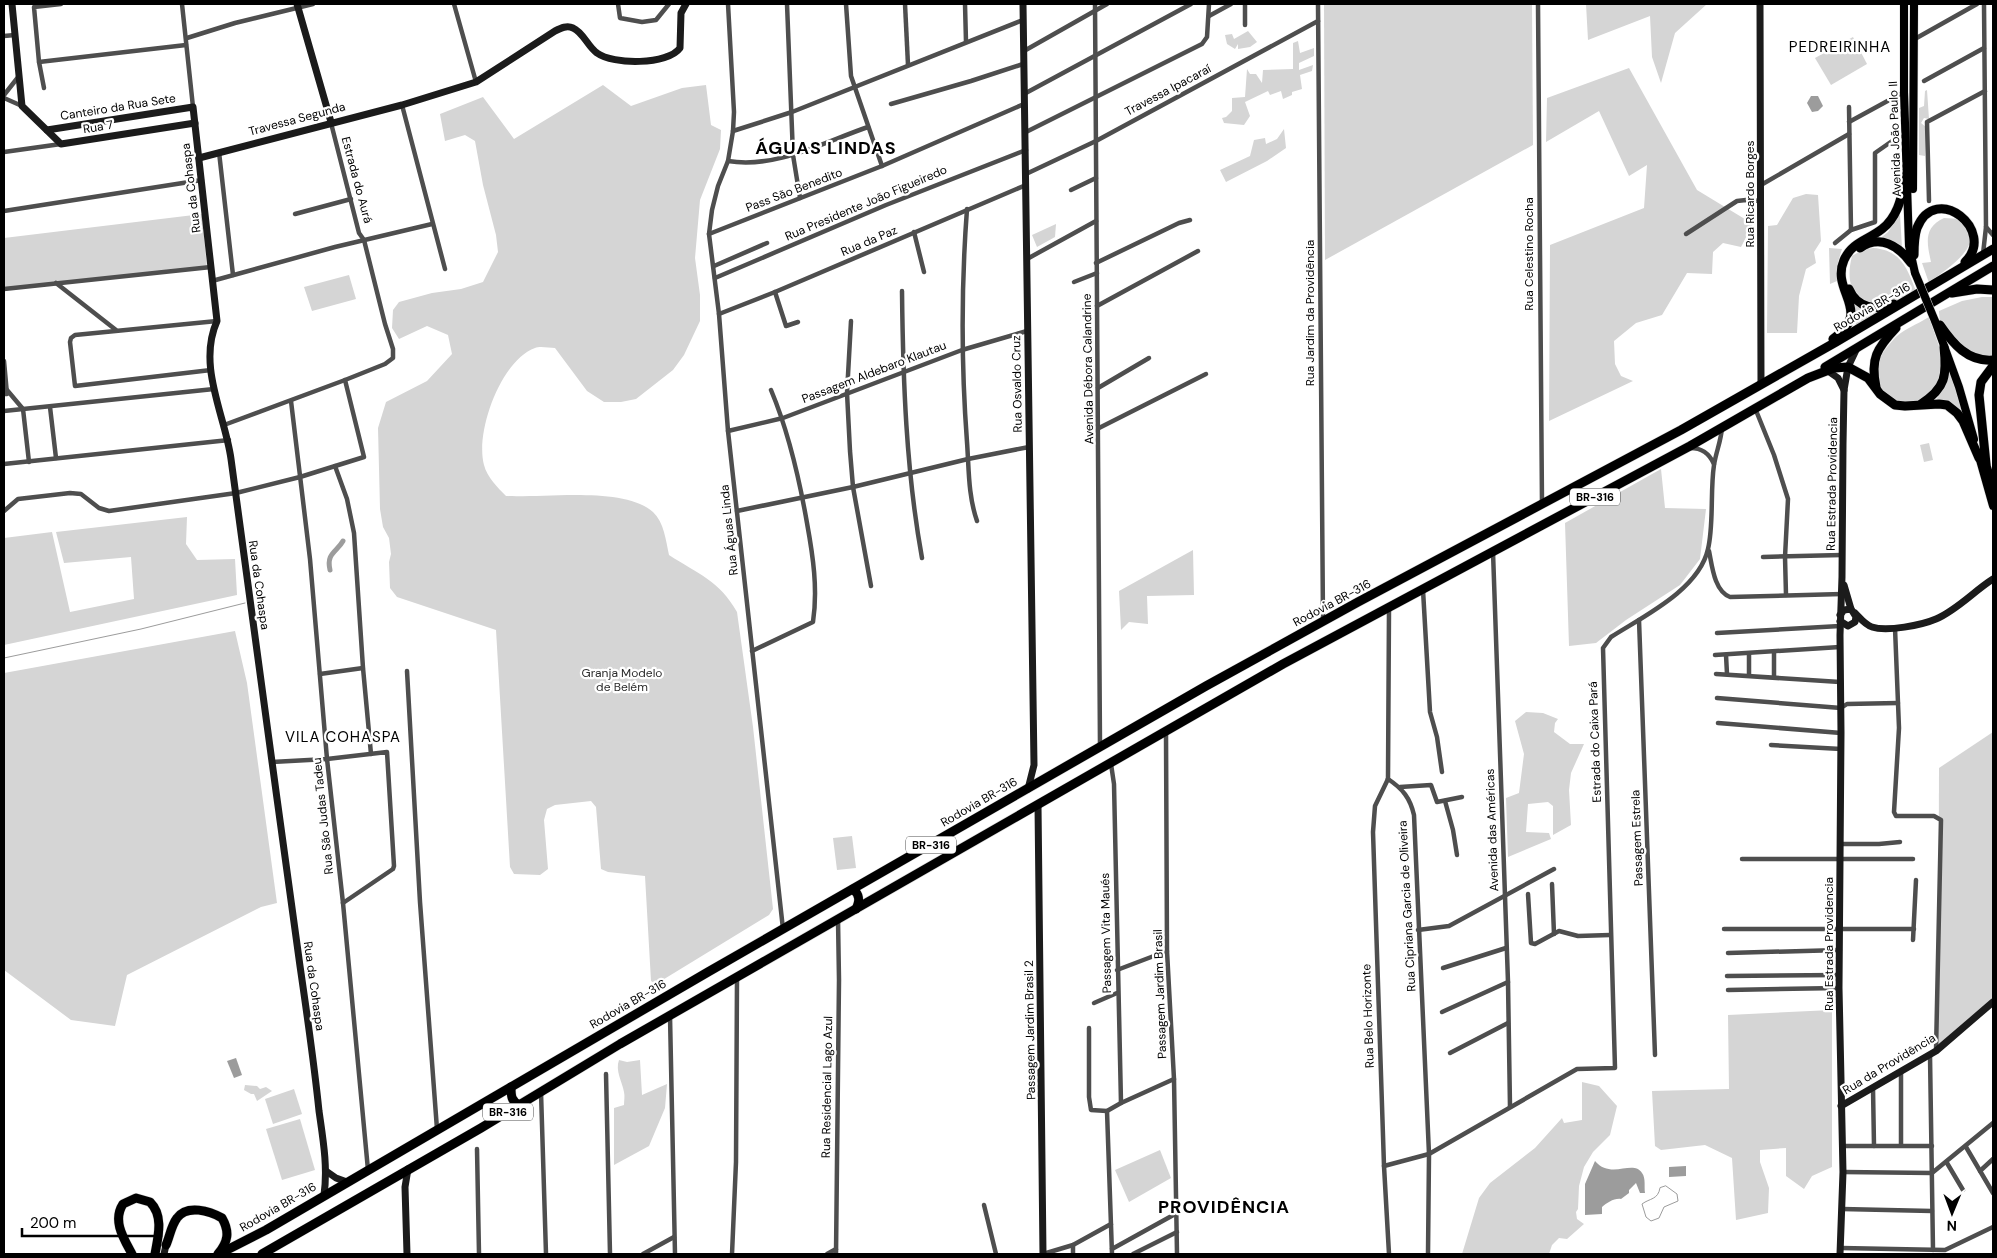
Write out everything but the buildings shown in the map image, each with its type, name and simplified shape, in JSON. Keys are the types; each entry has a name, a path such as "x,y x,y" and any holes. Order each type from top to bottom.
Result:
{"highway":[{"path":"1799,364 1802,357 1831,340 1848,325 1851,311 1842,281 1843,261 1854,245 1876,234 1888,224 1899,205 1907,174"},
{"path":"1913,297 1886,307 1868,307 1853,297 1847,284 1848,264 1852,256 1863,246 1874,242 1891,244 1912,259 1916,229 1923,219 1937,210 1950,209 1965,216 1972,224 1978,240 1970,259 1945,278"},
{"name":"Rodovia BR-316","path":"218,1254 368,1170 1100,747 1323,622 1681,430 1799,364 1993,249"},
{"name":"BR-316","path":"262,1254 520,1105 620,1044 737,979 1283,664 1722,428 1993,266"},
{"path":"1947,294 1977,289 1993,290"},
{"path":"1876,388 1873,369 1876,354 1881,344 1905,319"},
{"path":"1938,322 1951,340 1964,353 1979,359 1993,360"},
{"path":"1919,405 1940,387 1946,370 1944,347"},
{"path":"1982,461 1979,395 1981,382 1993,366"},
{"path":"1808,378 1838,367 1848,367 1864,375 1887,400 1895,404 1905,406 1947,406 1957,412 1982,461"},
{"path":"875,878 875,890 883,894"},
{"path":"853,889 859,899 856,909"},
{"path":"511,1087 512,1099 520,1105"},
{"path":"498,1095 506,1100 509,1111"},
{"path":"132,1254 123,1236 118,1219 123,1204 136,1198 147,1200 156,1210 159,1230 155,1254"},
{"path":"166,1244 175,1220 179,1215 188,1211 207,1212 222,1218 228,1232 227,1240 218,1254"}],"main road":[{"name":"Avenida João Paulo II","path":"1904,4 1904,92 1909,246 1912,259 1938,322"},
{"name":"Avenida João Paulo II","path":"1912,259 1914,4"},
{"path":"1938,322 1944,347 1965,405 1982,461 1993,486"},
{"path":"1938,322 1963,386 1993,506"}],"street":[{"path":"12,4 22,106"},
{"path":"44,88 39,62 34,7 61,4"},
{"name":"Rua da Cohaspa","path":"182,4 217,321 212,337 214,389 229,440 316,1079 326,1171 324,1195"},
{"path":"187,38 297,6 312,4"},
{"path":"454,4 476,82"},
{"path":"618,4 620,18 642,22 656,20 669,4"},
{"name":"Travessa Segunda","path":"199,158 402,105 476,82 564,27 577,30 589,47 610,60 628,61 664,58 672,55 680,48 681,14 684,4"},
{"name":"Rua Águas Linda","path":"728,4 734,112 733,131 728,161 718,186 712,210 709,234 719,314 728,431 783,929"},
{"path":"787,4 793,155 800,198"},
{"path":"846,4 848,63 854,88 882,166"},
{"path":"905,4 908,65"},
{"path":"965,4 966,42"},
{"name":"Rua Osvaldo Cruz","path":"1023,4 1034,765 1028,789"},
{"name":"Avenida Débora Calandrine","path":"1095,4 1100,747"},
{"path":"1024,50 1107,4"},
{"path":"1024,94 1191,4"},
{"path":"1026,132 1202,44 1208,37 1210,4"},
{"path":"1209,16 1231,4"},
{"path":"1244,25 1245,4"},
{"name":"Rua Jardim da Providência","path":"1318,4 1323,622"},
{"name":"Rua Celestino Rocha","path":"1538,4 1542,504"},
{"name":"Rua Ricardo Borges","path":"1760,4 1761,384"},
{"path":"1913,40 1977,4"},
{"path":"1983,255 1986,227 1984,4"},
{"name":"Estrada do Aurá","path":"297,6 331,122 359,233 364,240 394,356 391,361 345,380"},
{"path":"733,131 792,112 1024,20"},
{"name":"Travessa Ipacaraí","path":"1026,174 1096,140 1318,21"},
{"path":"4,36 15,35"},
{"path":"39,62 186,45"},
{"path":"1924,81 1984,48"},
{"path":"891,104 1023,64"},
{"path":"4,95 19,76"},
{"path":"1929,201 1928,122 1985,91"},
{"path":"1849,122 1904,92"},
{"path":"4,98 22,106 61,144"},
{"name":"Pass São Benedito","path":"709,234 882,166 1024,104"},
{"path":"402,105 445,269"},
{"name":"Canteiro da Rua Sete","path":"47,130 193,107"},
{"path":"1849,107 1851,230"},
{"name":"Rua 7","path":"4,152 195,123"},
{"path":"728,161 753,163 793,155 868,127"},
{"path":"1761,185 1850,134"},
{"path":"1835,242 1851,230 1876,221 1875,153 1895,139"},
{"name":"Rua Presidente João Figueiredo","path":"715,278 886,205 1026,150"},
{"path":"218,152 233,275"},
{"path":"1072,190 1096,178"},
{"path":"4,211 202,180"},
{"name":"Rua da Paz","path":"719,314 1026,185"},
{"path":"295,214 351,199"},
{"path":"1686,234 1737,201 1761,201"},
{"path":"967,209 961,296 962,350 971,498 977,521"},
{"path":"1096,263 1179,223 1190,220"},
{"path":"1026,259 1096,222"},
{"path":"212,280 432,224"},
{"path":"1986,227 1993,235"},
{"path":"914,232 924,272"},
{"path":"714,266 767,243"},
{"path":"1097,306 1198,251"},
{"path":"4,289 211,267"},
{"path":"1074,282 1097,273"},
{"path":"56,282 117,330"},
{"path":"902,291 904,371 910,473 922,558"},
{"path":"774,292 786,326 798,322"},
{"path":"212,370 75,386 70,342 71,338 75,335 217,321"},
{"path":"851,321 848,393 853,487 871,586"},
{"name":"Passagem Aldebaro Klautau","path":"728,431 783,418 962,350 1027,331"},
{"name":"Rua Estrada Providencia","path":"1841,1251 1843,1172 1839,988 1841,928 1840,635 1842,622 1844,390 1848,367 1857,348"},
{"path":"1098,388 1150,358"},
{"path":"4,361 5,392 24,409 29,462"},
{"path":"1828,371 1838,378 1844,390"},
{"path":"1099,428 1206,374"},
{"path":"4,512 18,499 70,493 80,494 99,508 109,511 236,493 300,478 364,457 345,380 224,425"},
{"path":"4,411 214,389"},
{"path":"752,651 813,622 816,605 814,565 803,498 791,444 783,418 771,390"},
{"name":"Rua São Judas Tadeu","path":"291,401 343,903 368,1170"},
{"path":"50,407 56,458"},
{"path":"1755,408 1787,493 1789,516 1785,556 1786,595"},
{"name":"Estrada do Caixa Pará","path":"1510,1107 1577,1069 1614,1068 1604,645 1611,637 1680,591 1696,573 1708,549 1714,464 1722,428"},
{"path":"4,464 229,440"},
{"path":"737,511 853,487 968,458 1029,447"},
{"path":"1686,448 1702,450 1711,458 1714,464"},
{"path":"335,466 347,499 354,533 371,754"},
{"path":"1708,549 1716,581 1720,590 1726,595 1741,597 1842,594"},
{"name":"Avenida das Américas","path":"1493,552 1508,982 1510,1107"},
{"path":"1763,557 1842,556"},
{"name":"Rua Estrada Providencia","path":"1842,577 1853,611"},
{"path":"1842,622 1844,610 1853,611 1872,627 1895,628 1937,619 1993,579"},
{"path":"1423,590 1430,712 1437,737 1442,772"},
{"path":"1388,779 1389,608"},
{"path":"1717,633 1855,622 1856,617 1853,611"},
{"name":"Passagem Estrela","path":"1639,620 1655,1054"},
{"path":"1895,628 1899,728 1894,810 1896,816 1934,816 1941,820 1933,1052 1933,1250"},
{"path":"1715,656 1840,647"},
{"path":"1774,652 1774,677"},
{"path":"1749,654 1749,675"},
{"path":"1726,655 1727,674"},
{"path":"320,674 363,668"},
{"path":"407,671 420,902 437,1129"},
{"path":"1716,674 1840,682"},
{"path":"1717,698 1841,708 1847,704 1898,703"},
{"path":"1718,723 1841,733"},
{"name":"Passagem Jardim Brasil","path":"1166,733 1168,951 1174,1079 1177,1254"},
{"path":"1100,735 1110,742"},
{"path":"1771,745 1841,749"},
{"path":"272,762 327,759 387,752 394,866 393,869 343,903"},
{"name":"Passagem Vita Maués","path":"1111,764 1114,784 1119,1096 1121,1103"},
{"path":"1034,765 1039,773 1049,777"},
{"name":"Rua Cipriana Garcia de Oliveira","path":"1388,779 1400,787 1409,800 1414,815 1429,1154 1428,1254"},
{"name":"Rua Belo Horizonte","path":"1388,779 1375,806 1373,832 1384,1166 1389,1254"},
{"path":"1400,787 1431,785 1436,802 1462,797"},
{"path":"1445,801 1453,830 1456,855"},
{"name":"Passagem Jardim Brasil 2","path":"1038,805 1043,1254"},
{"path":"1841,844 1900,842"},
{"path":"1742,859 1913,859"},
{"path":"1418,930 1449,926 1504,898 1554,869"},
{"path":"1913,940 1916,880"},
{"path":"1552,884 1554,934"},
{"path":"1528,894 1530,942 1535,944 1561,930 1578,936 1610,934"},
{"name":"Rua Residencial Lago Azul","path":"836,1251 838,919"},
{"path":"1724,929 1914,929"},
{"path":"1443,968 1506,948"},
{"path":"1728,953 1840,950"},
{"path":"1117,970 1168,951"},
{"path":"1727,976 1840,975"},
{"path":"732,1254 736,1171 737,979"},
{"path":"1442,1012 1508,982"},
{"path":"1728,990 1839,988"},
{"path":"1094,1003 1117,993"},
{"name":"Rua da Providência","path":"1841,1106 1933,1052 1993,1002"},
{"path":"670,1016 675,1254"},
{"path":"1450,1053 1508,1023"},
{"path":"1089,1028 1089,1104 1093,1111 1108,1111 1121,1103 1174,1079"},
{"path":"1901,1072 1901,1145"},
{"path":"606,1074 610,1254"},
{"path":"1873,1088 1874,1146"},
{"path":"541,1092 546,1254"},
{"path":"1384,1166 1429,1154 1510,1107"},
{"path":"1108,1111 1112,1252 1177,1213"},
{"path":"1843,1172 1932,1173 1947,1163 1993,1124"},
{"path":"1842,1146 1932,1146"},
{"path":"1966,1147 1993,1193"},
{"path":"477,1149 479,1254"},
{"path":"1980,1171 1993,1159"},
{"path":"1947,1163 1963,1190"},
{"path":"407,1254 404,1187 408,1169"},
{"path":"326,1171 336,1178 347,1182"},
{"path":"394,1178 401,1182 404,1187"},
{"path":"984,1205 996,1254"},
{"path":"1842,1209 1932,1211"},
{"path":"1043,1254 1073,1244 1111,1224"},
{"path":"1841,1251 1945,1250 1993,1228"},
{"path":"1133,1254 1177,1232"},
{"path":"643,1254 674,1237"},
{"path":"164,1254 166,1244"},
{"path":"1073,1244 1073,1254"},
{"path":"827,1254 836,1251"}],"green space":[{"path":"1324,4 1532,4 1533,145 1325,260"},
{"path":"1586,4 1707,4 1675,33 1661,83 1652,57 1650,16 1588,40"},
{"path":"1248,31 1257,42 1250,47 1238,49 1238,44 1235,49 1227,44 1225,35 1232,34 1234,39"},
{"path":"1853,37 1867,64 1831,85 1815,58"},
{"path":"1298,41 1300,53 1314,48 1314,56 1299,63 1299,70 1313,65 1312,71 1300,75 1302,89 1292,92 1292,95 1283,99 1281,91 1270,95 1268,91 1245,102 1250,116 1244,125 1224,123 1222,118 1232,111 1232,98 1245,97 1247,69 1250,74 1256,74 1262,83 1263,70 1293,69 1293,43"},
{"path":"1629,68 1697,190 1753,224 1741,247 1723,243 1713,252 1712,274 1687,273 1662,315 1636,323 1614,341 1615,364 1621,376 1633,381 1549,421 1550,245 1644,208 1647,165 1629,176 1599,111 1546,142 1547,98"},
{"name":"Granja Modelo de Belém","path":"603,85 631,106 682,88 706,85 711,125 721,130 720,149 700,200 695,258 700,295 700,321 684,355 673,370 636,399 621,402 604,402 587,391 555,348 537,347 523,355 511,367 493,399 483,434 482,451 484,465 488,474 506,496 604,496 640,504 653,512 662,526 669,555 715,585 723,592 737,612 753,727 773,909 769,915 656,984 651,981 645,876 608,872 601,869 596,807 591,801 555,805 547,809 544,820 548,869 540,875 514,874 510,867 496,630 397,597 390,588 389,562 391,554 389,538 383,527 380,509 378,428 386,402 427,381 452,354 448,335 427,326 399,339 392,328 393,310 399,302 432,293 461,289 483,282 498,252 475,141 465,135 445,141 440,114 483,97 514,139"},
{"path":"1927,90 1929,119 1924,118 1921,123 1926,127 1925,156 1919,155 1919,108 1924,106 1925,91"},
{"path":"1284,129 1286,148 1267,161 1226,182 1220,170 1250,156 1254,140 1265,138 1266,144 1277,139"},
{"path":"1806,194 1818,195 1821,241 1814,252 1816,263 1806,269 1799,296 1797,333 1767,333 1768,226 1777,225 1793,198"},
{"path":"202,214 207,268 4,289 4,238"},
{"path":"1900,214 1902,248 1878,240 1888,232"},
{"path":"1944,218 1961,219 1968,227 1971,239 1968,247 1957,261 1929,283 1922,263 1931,262 1928,237 1933,226"},
{"path":"1056,224 1055,237 1037,247 1032,235"},
{"path":"1829,248 1842,249 1838,262 1837,281 1830,284"},
{"path":"1883,249 1897,256 1906,268 1916,291 1889,304 1877,305 1866,302 1857,296 1851,286 1852,256 1862,250"},
{"path":"349,275 356,299 312,311 304,287"},
{"path":"1851,297 1882,311 1856,327"},
{"path":"1993,297 1993,357 1973,355 1961,347 1940,325 1939,311 1962,301"},
{"path":"1929,317 1942,355 1941,380 1928,394 1918,401 1903,403 1895,401 1889,398 1880,386 1876,370 1878,362 1896,336"},
{"path":"1949,368 1967,423 1934,402 1944,386"},
{"path":"1929,443 1933,460 1924,462 1920,445"},
{"path":"1661,469 1665,508 1706,509 1700,559 1680,585 1626,620 1596,643 1569,646 1565,523"},
{"path":"187,517 186,544 197,560 235,559 237,595 4,645 4,538 52,532 70,612 134,599 131,557 64,563 56,532"},
{"path":"1193,550 1194,595 1147,596 1148,624 1129,622 1121,630 1119,591"},
{"path":"235,631 247,683 277,903 261,907 127,975 115,1026 71,1020 4,970 4,673"},
{"path":"1526,712 1543,713 1558,719 1555,723 1554,732 1570,744 1584,744 1571,773 1569,790 1571,825 1553,835 1553,806 1548,802 1528,804 1526,832 1549,833 1551,839 1508,857 1506,798 1519,793 1524,754 1515,721"},
{"path":"1993,732 1993,998 1938,1045 1939,768"},
{"path":"852,836 856,868 837,870 833,838"},
{"path":"1832,1010 1832,1167 1812,1176 1804,1189 1786,1176 1786,1148 1760,1150 1760,1162 1769,1188 1768,1213 1736,1220 1732,1158 1705,1145 1661,1150 1655,1146 1652,1091 1729,1089 1728,1015"},
{"path":"619,1060 627,1062 640,1060 642,1095 667,1084 665,1108 649,1146 614,1165 614,1108 624,1105 624,1092 618,1072"},
{"path":"1582,1082 1599,1086 1617,1106 1610,1135 1593,1152 1584,1167 1579,1186 1578,1209 1576,1212 1577,1219 1584,1224 1567,1239 1559,1238 1552,1245 1549,1254 1462,1254 1479,1198 1490,1183 1535,1148 1562,1118 1564,1123 1582,1120"},
{"path":"245,1085 257,1086 260,1089 266,1087 272,1091 257,1101 254,1094 244,1090"},
{"path":"294,1089 302,1114 273,1124 265,1099"},
{"path":"300,1119 315,1170 282,1180 266,1129"},
{"path":"1160,1150 1171,1178 1129,1202 1115,1170"}],"shaded area":[{"path":"1811,96 1818,96 1823,106 1818,111 1812,112 1807,103"},
{"path":"236,1058 242,1075 234,1078 227,1061"},
{"path":"1595,1161 1608,1169 1638,1169 1644,1177 1645,1193 1640,1193 1636,1183 1629,1190 1629,1193 1621,1199 1608,1202 1602,1207 1602,1214 1585,1215 1585,1184"},
{"path":"1686,1166 1686,1176 1669,1177 1669,1167"}],"waterway":[{"path":"330,570 331,556 343,541"},
{"path":"4,658 141,629 245,603"},
{"path":"1666,1186 1677,1194 1678,1201 1664,1207 1659,1218 1651,1221 1646,1217 1642,1204 1656,1197 1660,1188 1666,1186"}],"district":[{"name":"PEDREIRINHA","path":"1840,47"},
{"name":"ÁGUAS LINDAS","path":"826,148"},
{"name":"VILA COHASPA","path":"343,737"},
{"name":"PROVIDÊNCIA","path":"1224,1207"}]}
